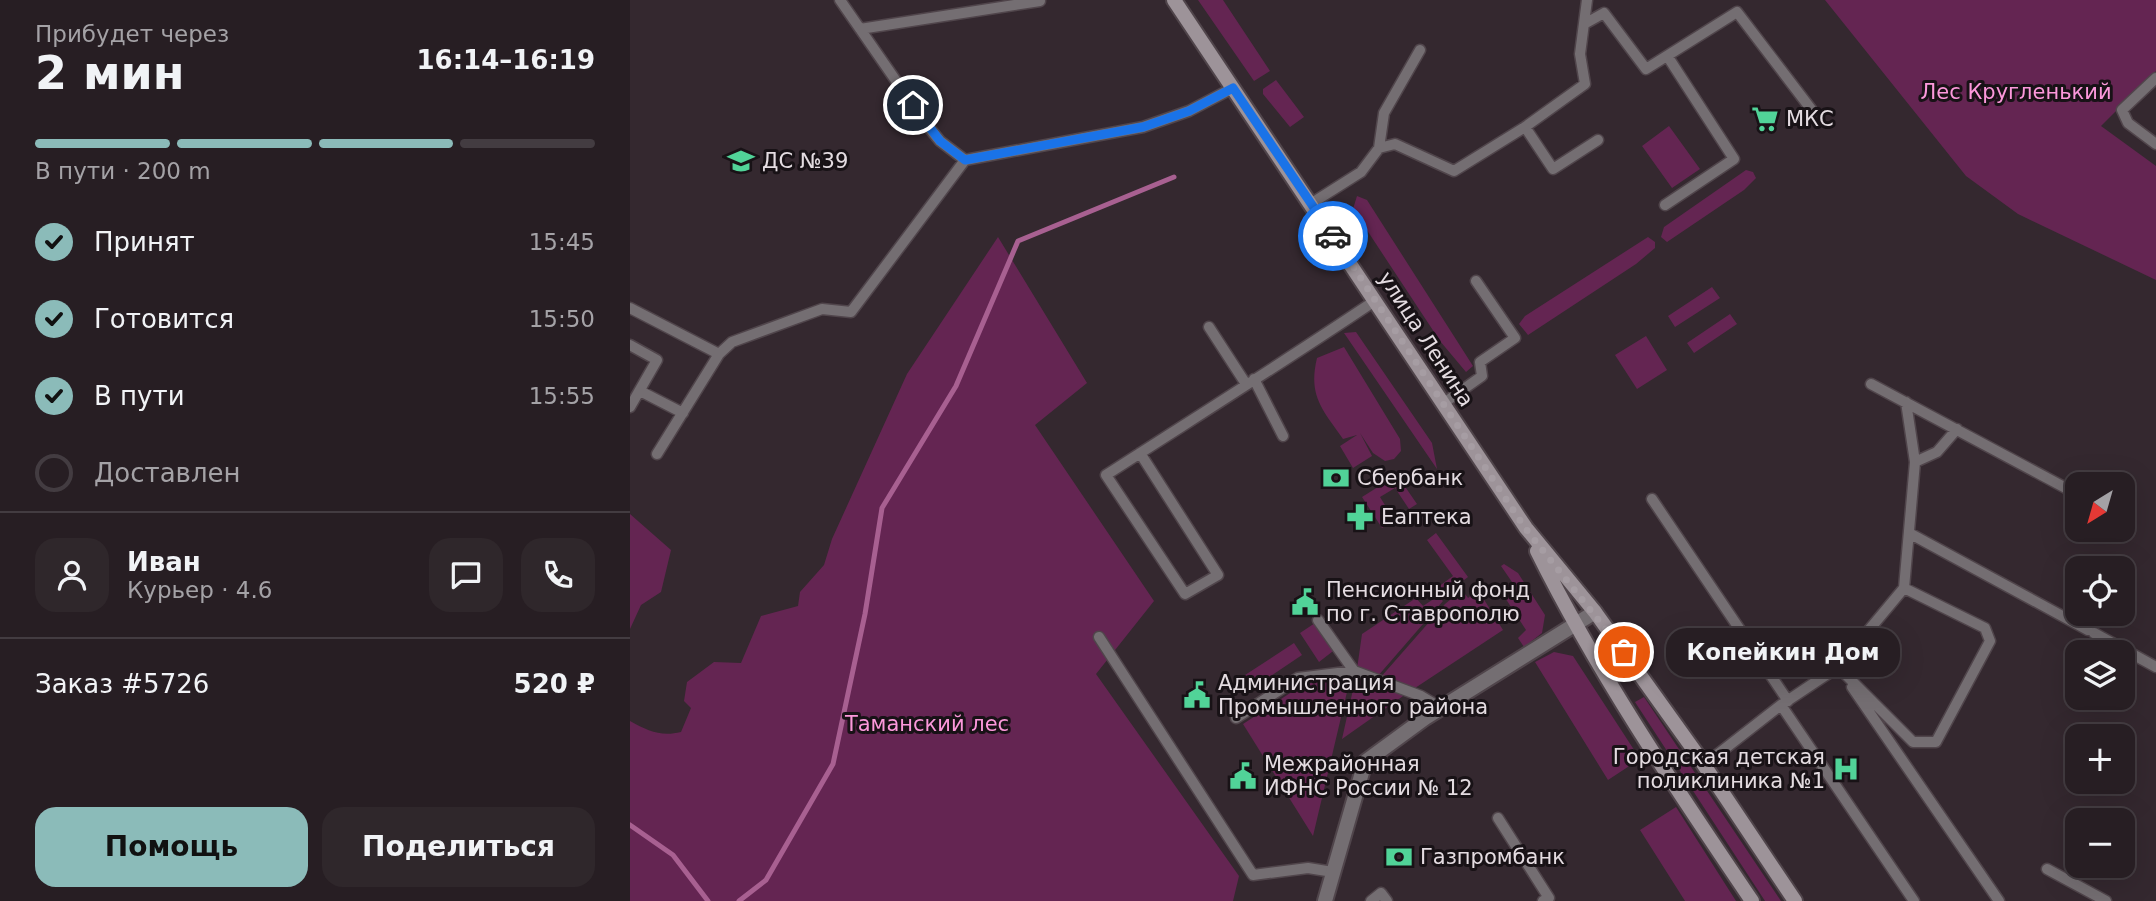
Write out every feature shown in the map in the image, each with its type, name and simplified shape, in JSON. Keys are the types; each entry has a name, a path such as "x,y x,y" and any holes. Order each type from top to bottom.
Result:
{"main road":[{"name":"улица Ленина","path":"1174,0 1312,203 1525,528 1574,625 1666,773 1752,901"},
{"name":"улица Ленина","path":"1525,528 1595,612 1704,765 1795,901"}],"street":[{"path":"1328,900 1333,872 1365,762 1441,708 1595,612"}],"lane":[{"path":"840,0 940,141 965,160"},
{"path":"1379,148 1395,144 1454,171 1525,127 1585,84 1580,54 1587,0"},
{"path":"860,29 1040,1"},
{"path":"1586,23 1604,13 1646,69 1737,12 1811,109"},
{"path":"1312,203 1361,172 1379,148 1384,113 1420,50"},
{"path":"1665,205 1734,159 1668,57"},
{"path":"2156,78 2122,110 2128,123 2156,144"},
{"path":"657,454 719,354 732,342 822,309 851,312 965,160 1143,127 1189,111 1233,88"},
{"path":"1525,127 1553,169 1598,140"},
{"path":"1444,403 1482,376 1480,362 1485,357 1516,338 1476,281"},
{"path":"1140,453 1218,575 1185,594 1106,475 1376,300"},
{"path":"630,308 719,354"},
{"path":"1209,327 1250,382 1283,436"},
{"path":"630,345 657,360 630,407"},
{"path":"1871,384 2065,488"},
{"path":"640,391 682,413"},
{"path":"1704,765 1785,703 1838,667 1905,588 1915,462 1906,402"},
{"path":"1915,462 1937,452 1957,429"},
{"path":"1652,499 1914,901"},
{"path":"1909,533 2156,667"},
{"path":"1838,667 1913,742 1936,742 1990,640 1985,628 1905,588"},
{"path":"1318,620 1354,671"},
{"path":"1099,637 1253,875 1308,868 1333,872"},
{"path":"1838,667 1999,901"},
{"path":"1236,718 1298,678 1354,671 1421,696 1441,708"},
{"path":"1498,818 1549,898 1544,901"},
{"path":"2047,869 2106,901"},
{"path":"1371,901 1381,893 1387,901"}],"green space":[{"path":"1198,0 1223,0 1270,71 1254,81"},
{"name":"Лес Кругленький","path":"1825,0 2156,0 2156,71 2101,126 2156,166 2156,280 2018,214 1966,176"},
{"path":"1276,80 1304,117 1290,127 1263,94 1263,89"},
{"path":"1669,126 1700,169 1672,188 1642,146"},
{"path":"1746,170 1753,172 1756,178 1744,190 1667,242 1661,237 1664,227"},
{"path":"1357,196 1367,200 1473,366 1466,372 1440,341 1353,209"},
{"name":"Таманский лес","path":"998,237 1087,383 1035,425 1154,601 1096,674 1239,876 1233,901 630,901 630,721 655,732 681,732 691,708 684,701 687,682 714,662 741,663 761,616 798,606 800,592 824,565 832,539 907,374"},
{"path":"1648,237 1655,242 1655,248 1636,264 1528,335 1519,324 1525,316"},
{"path":"1712,287 1720,298 1675,327 1668,316"},
{"path":"1730,314 1737,324 1694,353 1687,343"},
{"path":"1356,332 1432,443 1437,469 1344,333"},
{"path":"1646,336 1667,370 1637,389 1615,355"},
{"path":"1344,347 1400,439 1401,451 1394,459 1385,461 1373,453 1360,433 1372,456 1353,468 1340,446 1357,435 1343,439 1319,402 1314,382 1317,358"},
{"path":"1397,475 1417,504 1409,509 1395,488 1380,497 1394,520 1382,528 1362,497"},
{"path":"630,514 671,550 661,592 641,605 630,629"},
{"path":"1436,533 1468,577 1444,595 1438,587 1453,576 1427,540"},
{"path":"1504,564 1518,573 1545,615 1542,633 1524,647 1518,638 1526,630 1500,590 1512,582 1501,566"},
{"path":"1462,590 1468,598 1478,590 1503,630 1412,690 1380,678 1445,604"},
{"path":"1438,596 1443,601 1377,677 1357,669 1362,634 1416,598 1423,606"},
{"path":"1318,621 1337,648 1319,662 1300,633"},
{"path":"1294,643 1302,655 1250,690 1242,677"},
{"path":"1554,652 1573,656 1640,759 1608,780 1535,662"},
{"path":"1351,675 1313,836 1243,724 1313,678"},
{"path":"1356,676 1406,694 1342,739"},
{"path":"1644,697 1781,901 1765,901 1635,702"},
{"path":"1676,807 1736,901 1685,901 1640,830"}],"waterway":[{"path":"739,901 766,880 833,764 865,614 882,508 956,386 1018,241 1174,177"},
{"path":"630,825 673,855 708,901"}],"way so far":[{"path":"1333,236 1525,528 1595,612 1624,652"}],"place":[{"name":"МКС","path":"1765,119"},
{"name":"ДС №39","path":"741,161"},
{"name":"Сбербанк","path":"1336,478"},
{"name":"Еаптека","path":"1360,517"},
{"name":"Пенсионный фонд по г. Ставрополю","path":"1305,602"},
{"name":"Копейкин Дом","path":"1624,652"},
{"name":"Администрация Промышленного района","path":"1197,695"},
{"name":"Городская детская поликлиника №1","path":"1846,769"},
{"name":"Межрайонная ИФНС России № 12","path":"1243,776"},
{"name":"Газпромбанк","path":"1399,857"}],"route":[{"path":"913,105 940,141 965,160 1143,127 1189,111 1233,88 1333,236"}]}
